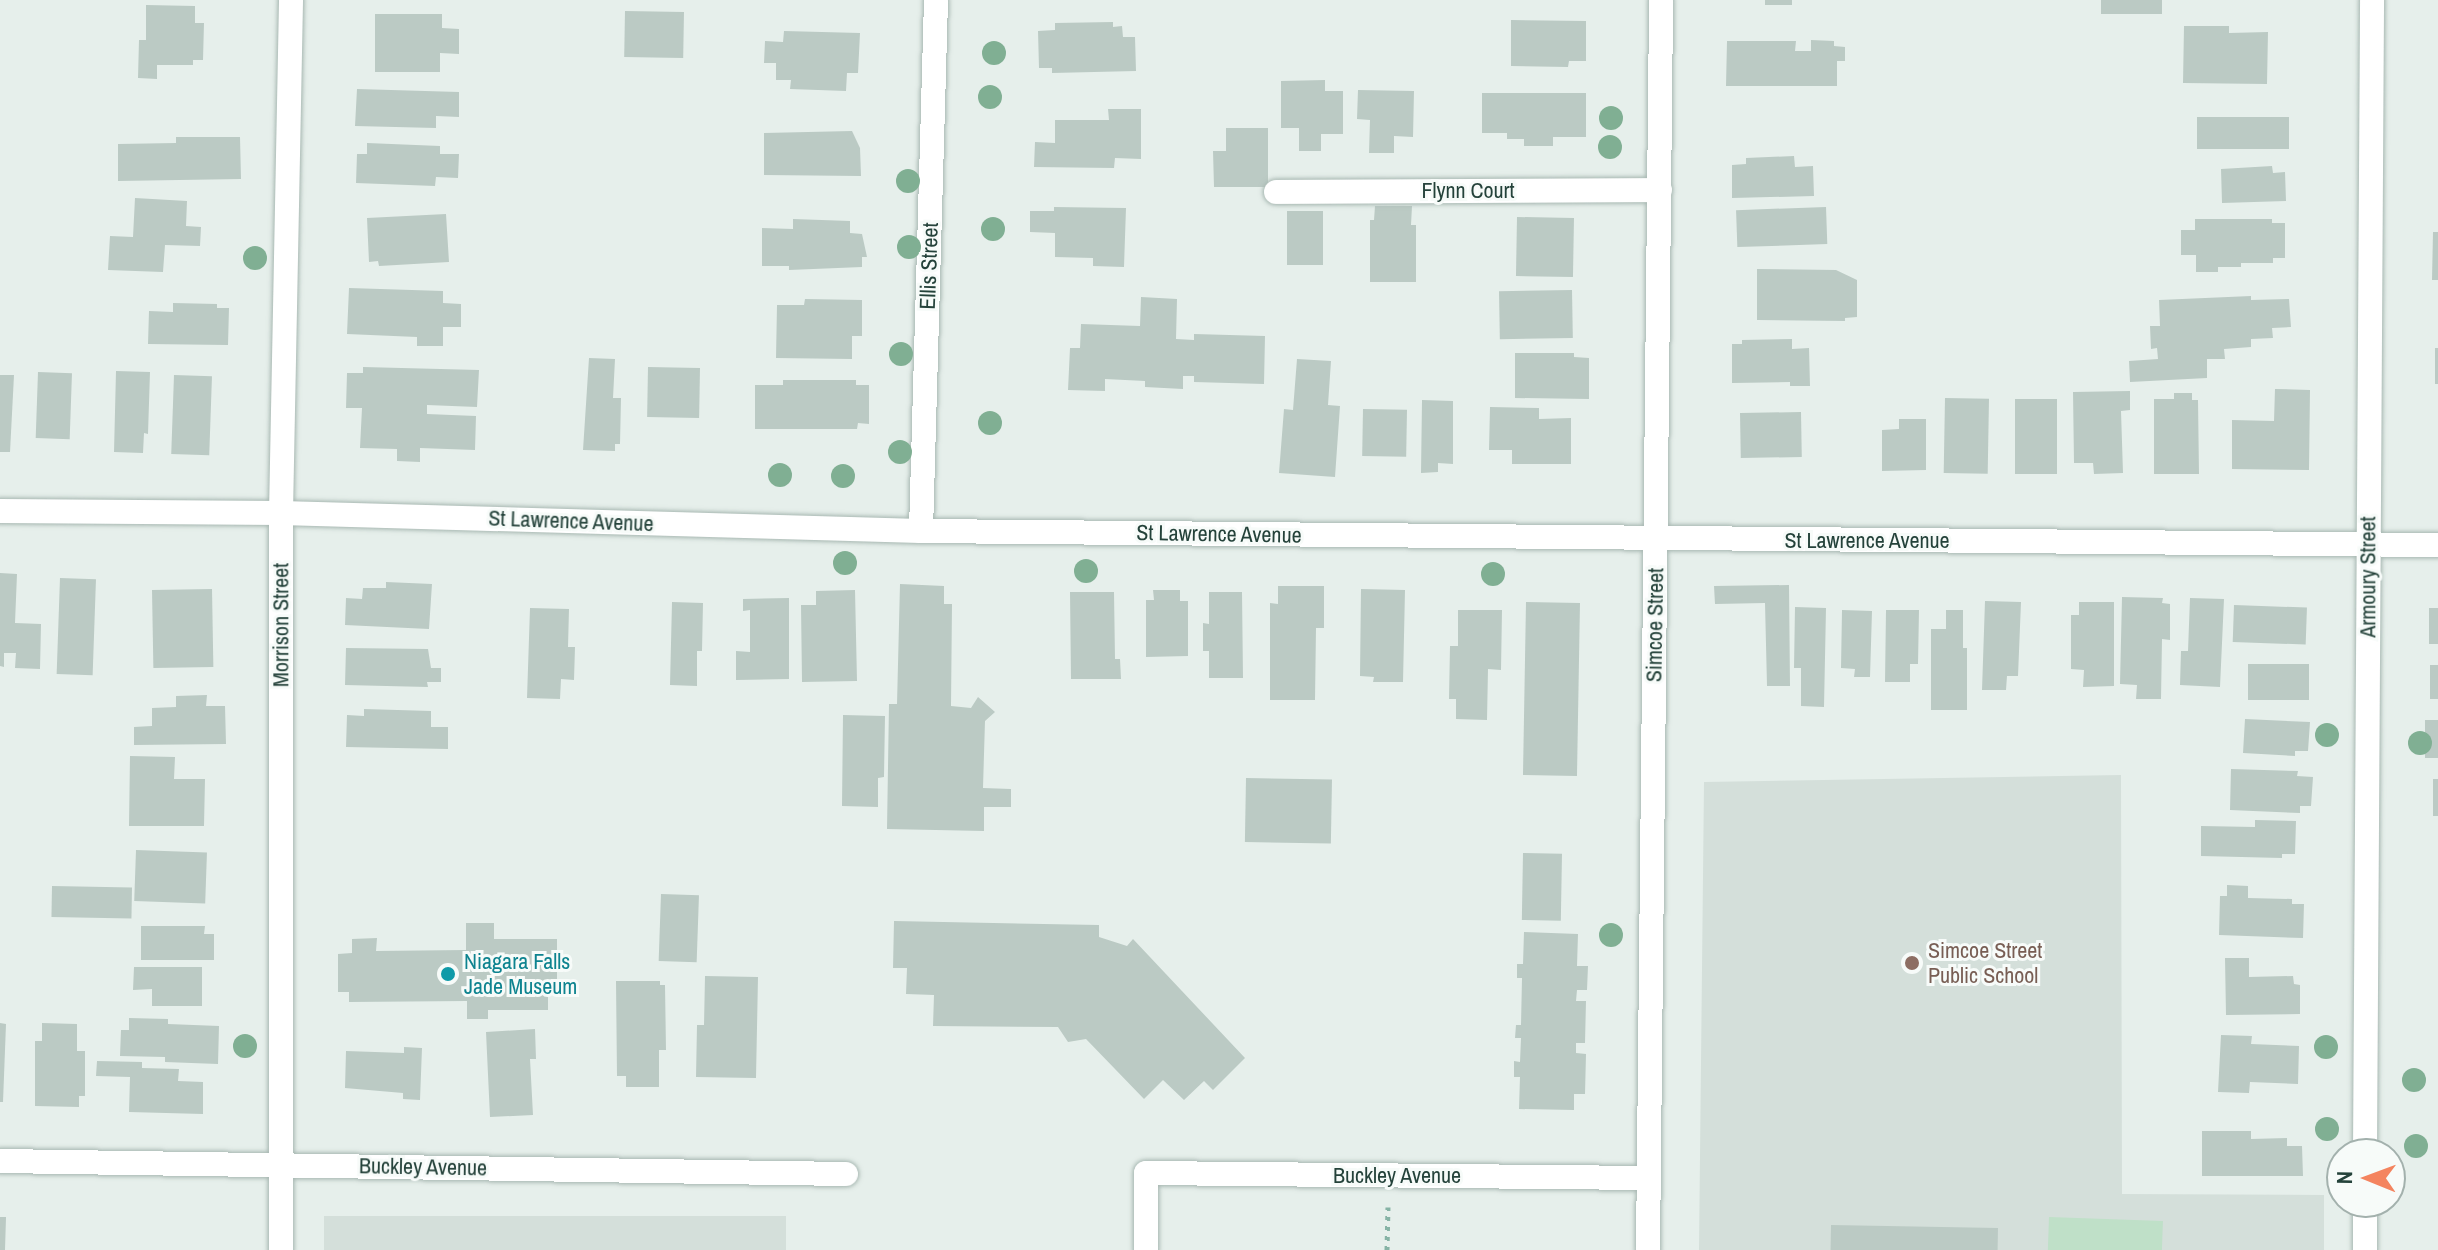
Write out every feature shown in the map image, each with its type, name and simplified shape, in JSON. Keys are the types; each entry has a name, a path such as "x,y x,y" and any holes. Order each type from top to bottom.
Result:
{"street":[{"name":"Morrison Street","path":"281,1250 281,513 291,0"},
{"name":"Ellis Street","path":"921,531 936,0"},
{"name":"Simcoe Street","path":"1648,1250 1661,0"},
{"name":"Armoury Street","path":"2365,1138 2372,0"},
{"name":"Flynn Court","path":"1276,192 1660,190"},
{"name":"St Lawrence Avenue","path":"0,511 281,513 921,531 2438,545"},
{"name":"Buckley Avenue","path":"0,1161 846,1174"},
{"name":"Buckley Avenue","path":"1146,1250 1146,1173 1648,1178"},
{"path":"2365,1218 2365,1250"}],"path":[{"path":"1387,1250 1388,1176"}],"shaded area":[{"name":"Simcoe Street Public School","path":"2121,775 2122,1194 2324,1195 2324,1250 1699,1250 1704,782"},
{"path":"324,1216 786,1216 786,1250 324,1250"}],"green space":[{"path":"2049,1217 2163,1221 2162,1250 2048,1250"}],"building":[{"path":"1765,0 1792,0 1792,5 1765,5"},
{"path":"2101,0 2162,0 2162,14 2101,14"},
{"path":"146,5 195,6 195,23 204,23 203,60 193,60 193,65 157,65 157,79 138,78 139,40 146,40"},
{"path":"625,11 684,12 683,58 624,57"},
{"path":"375,14 442,14 442,28 459,29 459,54 440,53 440,72 375,72"},
{"path":"1511,20 1586,21 1586,61 1569,61 1568,67 1511,66"},
{"path":"1113,22 1113,27 1122,26 1123,37 1135,37 1136,71 1052,73 1052,68 1039,68 1038,31 1055,30 1055,23"},
{"path":"2184,26 2229,26 2229,33 2268,32 2267,84 2183,83"},
{"path":"784,31 860,33 858,73 847,73 846,91 790,89 791,80 776,80 776,63 764,63 765,41 783,42"},
{"path":"1811,40 1834,41 1834,46 1845,47 1845,61 1837,61 1837,86 1726,86 1727,41 1796,41 1795,51 1811,51"},
{"path":"1325,80 1325,91 1343,91 1343,134 1321,134 1321,151 1299,151 1299,128 1281,128 1281,81"},
{"path":"357,89 459,92 459,117 436,116 436,128 355,126"},
{"path":"1358,90 1414,91 1413,137 1394,136 1394,153 1369,153 1370,120 1357,119"},
{"path":"1482,93 1586,93 1586,137 1553,137 1553,146 1524,146 1524,139 1507,139 1507,133 1482,133"},
{"path":"1108,109 1141,109 1141,159 1115,158 1114,168 1034,167 1035,142 1055,143 1055,120 1109,120"},
{"path":"2197,117 2289,117 2289,149 2197,149"},
{"path":"1226,128 1268,128 1268,187 1214,187 1213,151 1226,151"},
{"path":"852,131 860,148 861,176 764,175 764,133"},
{"path":"176,137 240,137 241,179 118,181 118,144 176,143"},
{"path":"367,143 440,146 440,154 459,154 458,178 436,177 435,186 356,183 357,154 367,154"},
{"path":"1794,156 1795,167 1813,166 1814,196 1732,198 1732,165 1746,164 1746,158"},
{"path":"2272,166 2273,173 2285,172 2286,201 2222,203 2221,169"},
{"path":"135,198 187,201 186,226 201,227 200,246 165,245 163,272 108,270 110,236 133,237"},
{"path":"1375,206 1412,206 1411,225 1416,225 1416,282 1370,282 1370,220 1374,220"},
{"path":"1054,207 1126,208 1124,267 1093,266 1093,258 1055,257 1055,233 1030,232 1030,211 1054,211"},
{"path":"1826,207 1827,244 1737,247 1736,210"},
{"path":"1287,211 1323,211 1323,265 1287,265"},
{"path":"446,214 449,262 379,266 378,261 369,262 367,218"},
{"path":"1517,217 1574,218 1573,277 1516,276"},
{"path":"793,219 850,221 850,233 862,234 867,257 862,257 862,267 789,270 789,266 762,266 762,228 793,229"},
{"path":"2195,219 2272,219 2272,223 2285,223 2285,258 2273,258 2273,263 2218,267 2218,272 2196,272 2196,255 2181,255 2181,230 2195,230"},
{"path":"2433,232 2438,232 2438,280 2432,280"},
{"path":"1757,269 1836,270 1857,280 1857,317 1845,318 1845,321 1757,320"},
{"path":"349,288 443,291 443,303 461,304 461,327 443,327 443,346 417,346 417,337 347,334"},
{"path":"1572,290 1573,338 1500,339 1499,291"},
{"path":"2251,296 2251,300 2289,299 2291,327 2272,328 2273,338 2251,339 2251,347 2224,349 2225,359 2207,359 2207,378 2130,382 2129,361 2158,359 2157,348 2151,349 2150,326 2160,326 2159,300"},
{"path":"1141,297 1177,299 1176,339 1194,340 1194,334 1265,336 1264,384 1194,382 1194,376 1183,376 1183,389 1145,387 1145,381 1105,379 1105,391 1068,390 1070,348 1080,348 1081,324 1140,326"},
{"path":"805,299 862,300 862,336 852,336 852,359 776,358 777,305 804,305"},
{"path":"173,303 217,304 217,308 229,308 228,345 148,344 149,311 173,312"},
{"path":"1792,339 1792,349 1809,348 1810,386 1790,386 1790,382 1732,383 1732,344 1742,344 1742,340"},
{"path":"2435,348 2438,348 2438,384 2435,384"},
{"path":"1515,353 1574,353 1574,357 1589,358 1589,399 1515,398"},
{"path":"589,358 615,359 613,398 621,398 620,444 615,444 615,451 583,450"},
{"path":"1297,359 1331,361 1328,405 1340,406 1335,477 1279,473 1284,409 1293,410"},
{"path":"363,367 479,370 477,407 427,405 427,414 476,416 475,450 420,448 420,462 397,461 397,449 360,448 362,408 346,408 347,373 363,373"},
{"path":"648,367 700,368 699,418 647,417"},
{"path":"116,371 150,372 148,434 144,433 143,453 114,452"},
{"path":"38,372 72,373 70,439 36,438"},
{"path":"0,375 14,375 10,452 0,452"},
{"path":"174,375 212,376 209,455 171,454"},
{"path":"783,380 856,380 856,385 869,385 869,424 858,423 857,429 755,429 755,385 783,385"},
{"path":"2275,389 2310,390 2309,470 2232,469 2232,420 2274,421"},
{"path":"2130,391 2130,410 2121,411 2123,473 2094,474 2093,463 2074,463 2073,392"},
{"path":"2174,393 2192,393 2192,400 2198,400 2199,474 2154,474 2154,399 2174,399"},
{"path":"1945,398 1989,399 1988,474 1944,473"},
{"path":"2015,399 2057,399 2057,474 2015,474"},
{"path":"1422,400 1453,401 1453,464 1438,463 1438,472 1421,473"},
{"path":"1490,407 1539,408 1539,419 1571,418 1571,464 1512,464 1512,450 1489,450"},
{"path":"1363,409 1407,410 1406,457 1362,456"},
{"path":"1801,412 1802,457 1741,458 1740,413"},
{"path":"1899,419 1926,419 1926,470 1882,471 1882,430 1899,429"},
{"path":"0,573 17,574 15,623 41,624 40,669 15,668 16,653 4,653 4,667 0,666"},
{"path":"60,578 96,579 93,675 57,674"},
{"path":"386,582 432,584 429,629 345,625 346,598 362,599 363,588 386,588"},
{"path":"900,584 944,586 944,604 952,604 951,706 971,708 978,697 995,712 985,721 983,788 1011,789 1011,807 984,807 984,831 887,829 889,704 897,704"},
{"path":"1789,585 1790,686 1767,686 1765,603 1715,604 1714,586"},
{"path":"1278,586 1324,586 1324,628 1316,628 1315,700 1270,700 1270,603 1278,604"},
{"path":"212,589 213,667 153,668 152,590"},
{"path":"1361,589 1405,590 1403,682 1373,682 1374,677 1360,676"},
{"path":"855,590 857,681 802,682 801,605 816,605 816,591"},
{"path":"1153,590 1180,590 1180,601 1188,601 1188,656 1146,657 1146,600 1154,600"},
{"path":"1070,592 1114,592 1115,659 1120,659 1121,679 1071,679"},
{"path":"1209,592 1242,592 1243,678 1209,678 1209,651 1203,651 1203,623 1209,624"},
{"path":"2122,597 2163,598 2162,603 2170,604 2170,640 2162,639 2161,699 2136,699 2137,685 2120,684"},
{"path":"789,598 789,679 736,680 736,651 750,652 750,610 743,611 743,599"},
{"path":"2190,598 2224,599 2220,687 2180,685 2181,651 2188,651"},
{"path":"1985,601 2021,602 2018,676 2007,676 2006,690 1982,690"},
{"path":"672,602 703,603 702,651 697,651 697,686 670,685"},
{"path":"1526,602 1580,603 1577,776 1523,775"},
{"path":"2079,602 2114,602 2114,686 2083,687 2084,670 2071,669 2071,615 2079,615"},
{"path":"2234,605 2307,608 2306,645 2233,642"},
{"path":"1795,607 1826,608 1824,707 1801,706 1801,668 1794,668"},
{"path":"530,608 569,609 568,647 575,647 574,680 561,679 560,699 527,698"},
{"path":"2429,608 2438,608 2438,644 2429,644"},
{"path":"1458,610 1502,610 1501,670 1488,669 1487,720 1456,719 1456,699 1449,699 1450,646 1458,646"},
{"path":"1842,610 1872,611 1870,677 1854,677 1855,669 1841,668"},
{"path":"1886,610 1919,610 1918,664 1910,664 1910,682 1885,682"},
{"path":"1946,610 1963,610 1963,648 1967,648 1967,710 1931,710 1931,629 1946,629"},
{"path":"346,648 428,649 431,668 441,668 441,682 427,682 428,687 345,685"},
{"path":"2248,664 2309,664 2309,700 2248,700"},
{"path":"2430,665 2438,665 2438,699 2430,699"},
{"path":"207,695 206,706 225,706 226,744 134,745 134,727 152,726 152,708 176,707 176,696"},
{"path":"364,709 431,711 431,727 448,727 448,749 346,747 347,715 364,716"},
{"path":"843,715 885,716 884,777 878,778 878,807 842,806"},
{"path":"2245,719 2310,722 2308,751 2295,751 2295,756 2243,753"},
{"path":"2425,720 2438,720 2438,758 2425,758"},
{"path":"130,756 175,757 174,779 205,779 204,826 129,826"},
{"path":"2231,769 2298,771 2297,776 2313,777 2311,806 2300,806 2300,813 2230,810"},
{"path":"1246,778 1332,780 1331,843 1245,842"},
{"path":"2433,779 2438,779 2438,816 2433,816"},
{"path":"2255,820 2296,821 2295,854 2282,854 2282,858 2201,856 2201,826 2255,827"},
{"path":"136,850 207,852 205,903 134,901"},
{"path":"1523,853 1562,854 1561,921 1522,920"},
{"path":"2227,885 2248,886 2248,898 2292,899 2292,904 2304,904 2303,938 2219,935 2220,896 2227,896"},
{"path":"52,886 132,887 131,918 51,917"},
{"path":"661,894 699,895 697,962 659,961"},
{"path":"894,921 1099,925 1099,937 1127,946 1133,939 1245,1058 1213,1090 1204,1081 1184,1100 1163,1080 1144,1099 1086,1039 1068,1042 1058,1027 933,1026 934,995 906,994 907,968 893,968"},
{"path":"466,923 494,923 494,939 557,939 557,993 548,993 548,1010 488,1010 488,1019 467,1019 467,1001 349,1002 349,992 338,992 338,954 352,953 352,939 377,938 376,951 466,950"},
{"path":"141,926 205,926 204,934 214,934 214,960 141,960"},
{"path":"1524,932 1578,934 1577,966 1588,966 1587,990 1577,990 1576,1001 1586,1001 1585,1043 1576,1043 1576,1053 1586,1054 1585,1094 1574,1094 1574,1110 1519,1109 1520,1077 1514,1077 1514,1061 1520,1062 1521,1038 1515,1038 1516,1025 1521,1025 1522,978 1517,978 1517,964 1523,964"},
{"path":"2225,958 2249,958 2249,977 2293,976 2294,984 2300,985 2300,1014 2226,1015"},
{"path":"134,967 202,967 202,1006 152,1006 152,989 133,990"},
{"path":"705,976 758,977 756,1078 696,1077 697,1025 704,1025"},
{"path":"616,981 660,981 660,985 665,985 666,1050 659,1050 659,1087 626,1087 626,1076 617,1076"},
{"path":"129,1018 168,1019 168,1024 219,1026 218,1064 165,1062 165,1057 120,1056 121,1030 129,1030"},
{"path":"0,1023 6,1024 3,1102 0,1102"},
{"path":"42,1023 77,1024 77,1051 85,1051 85,1096 79,1096 79,1107 35,1106 35,1041 42,1041"},
{"path":"535,1029 536,1059 530,1059 533,1115 490,1117 486,1032"},
{"path":"2221,1035 2252,1036 2251,1044 2299,1046 2298,1084 2250,1082 2249,1093 2218,1092"},
{"path":"404,1047 422,1048 420,1100 403,1099 403,1093 345,1088 346,1051 404,1053"},
{"path":"97,1061 142,1062 142,1068 179,1069 178,1081 203,1082 203,1114 129,1112 130,1077 96,1076"},
{"path":"2202,1131 2251,1131 2251,1139 2287,1138 2287,1146 2302,1146 2303,1176 2202,1176"},
{"path":"0,1217 6,1217 5,1250 0,1250"},
{"path":"1831,1225 1998,1228 1998,1250 1831,1250"}],"place":[{"name":"Simcoe Street Public School","path":"1912,963"},
{"name":"Niagara Falls Jade Museum","path":"448,974"}]}
